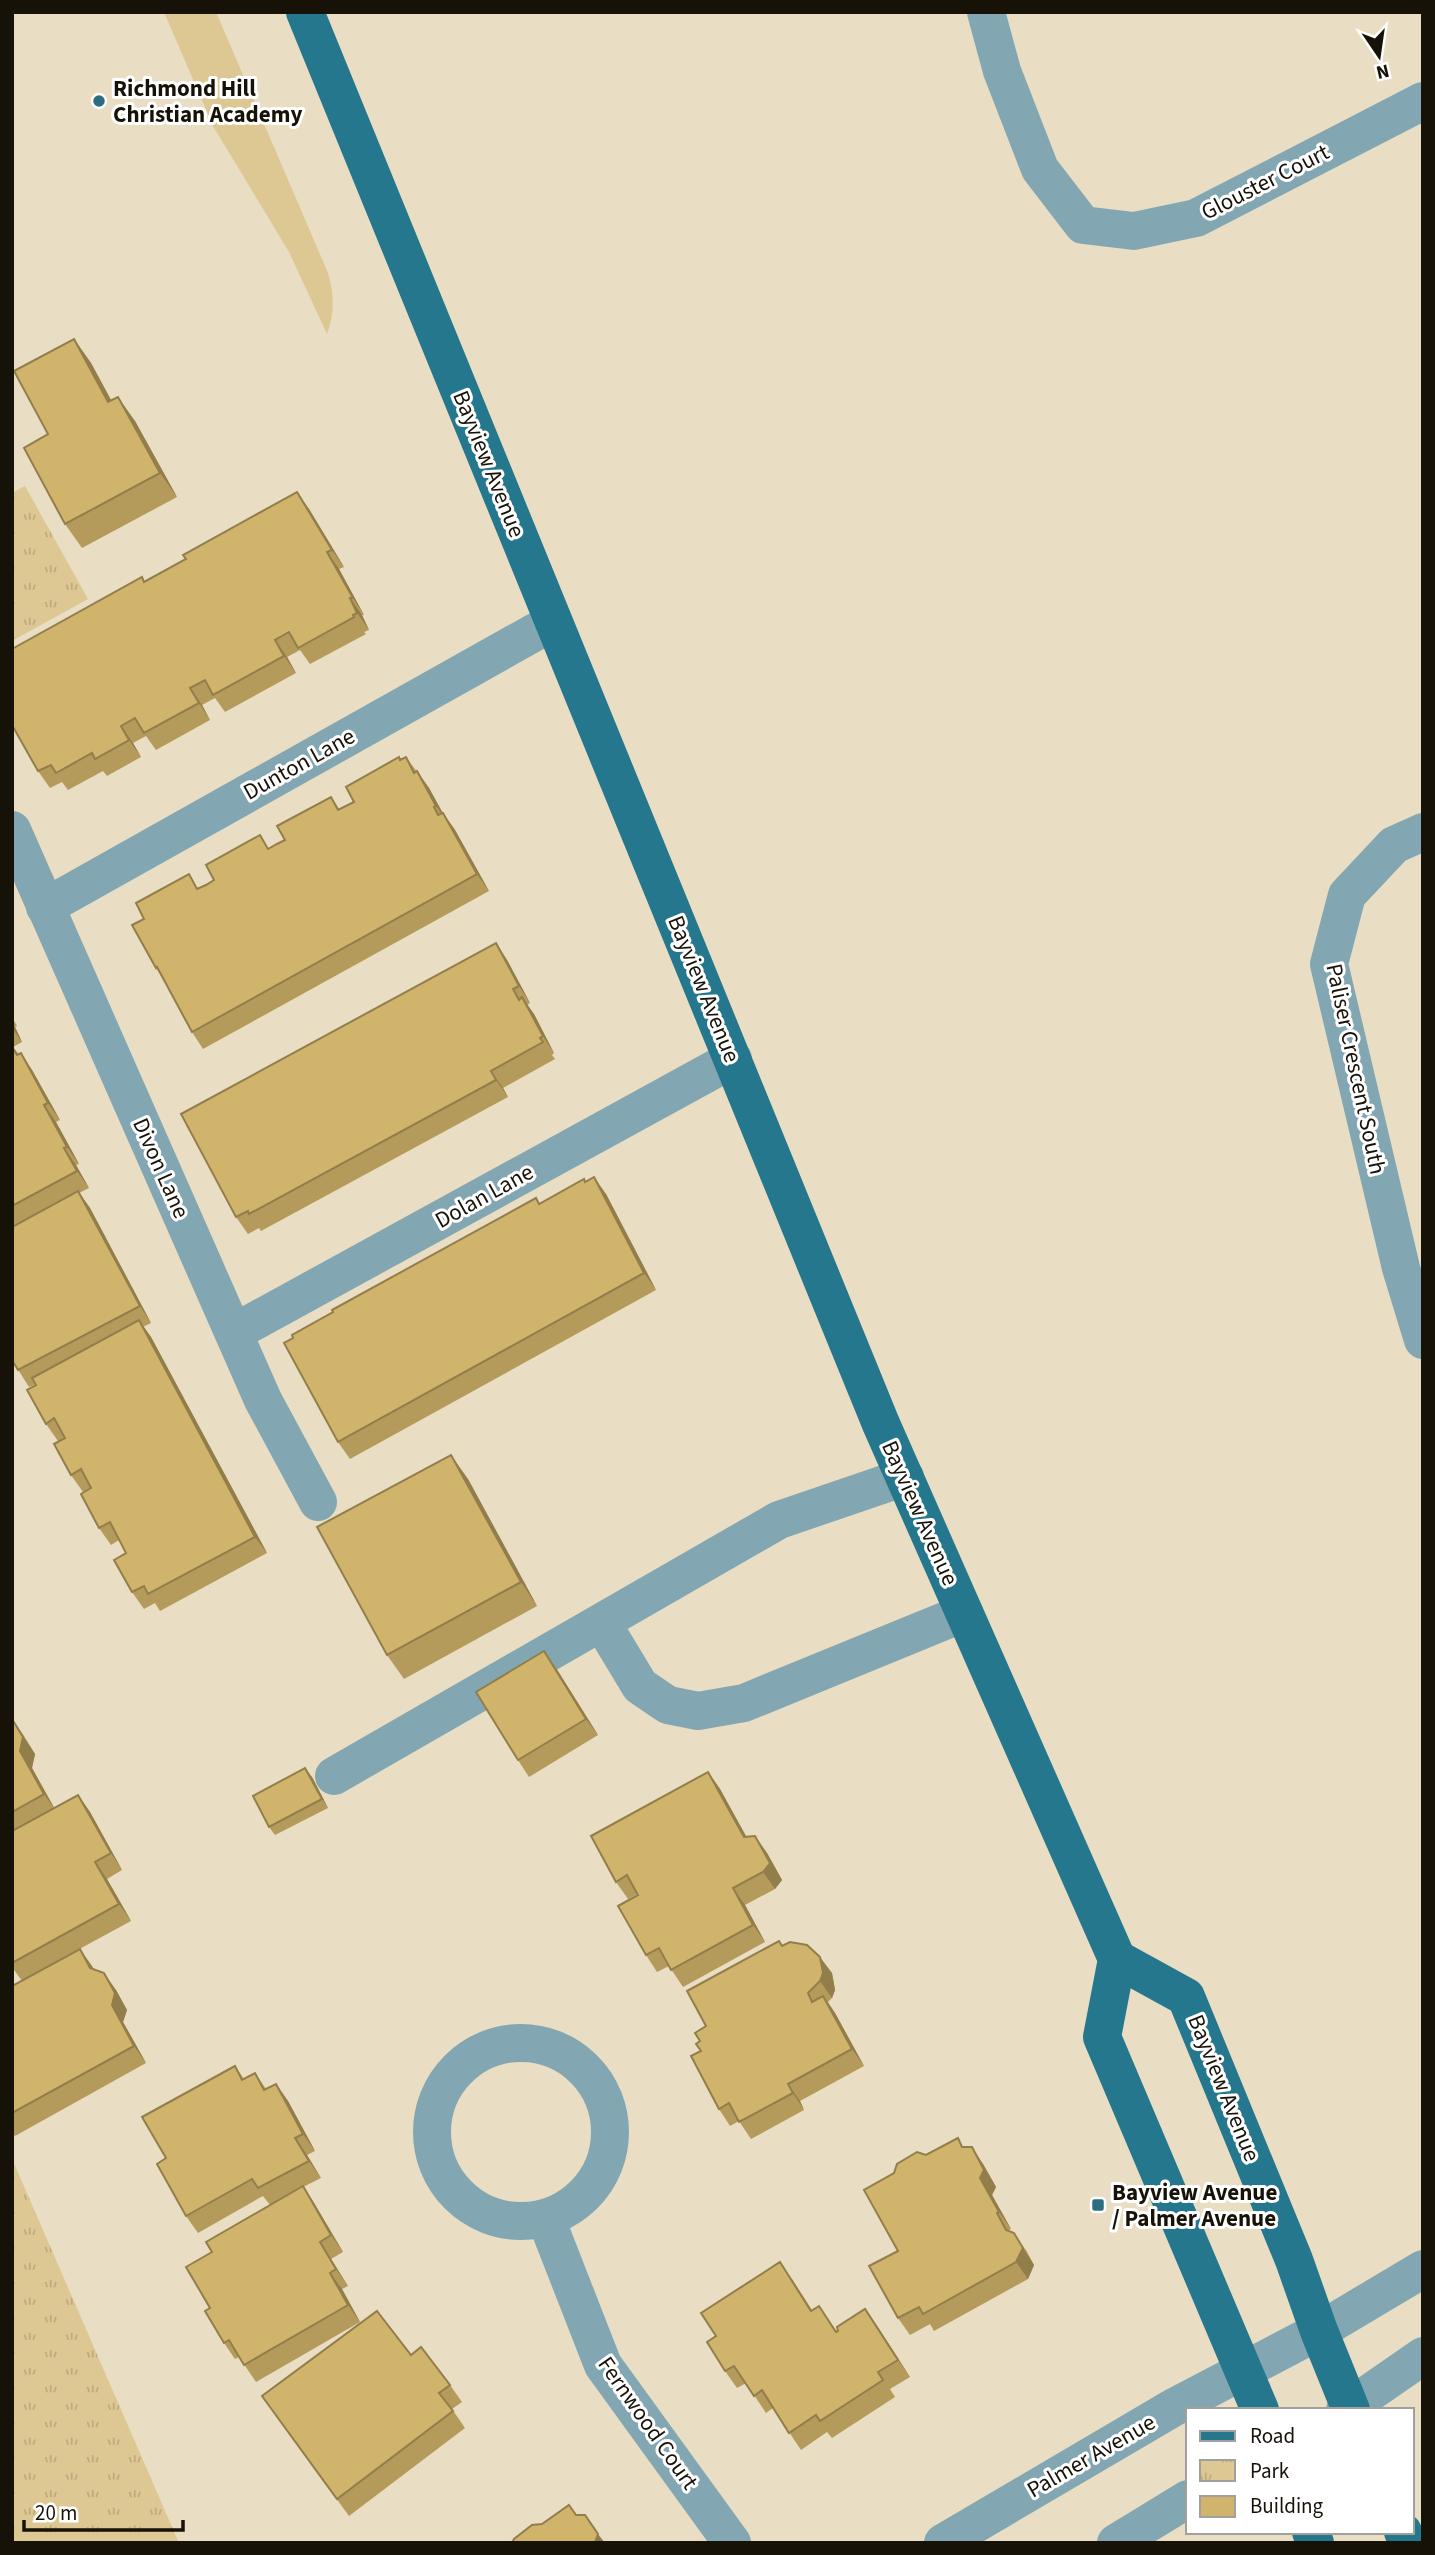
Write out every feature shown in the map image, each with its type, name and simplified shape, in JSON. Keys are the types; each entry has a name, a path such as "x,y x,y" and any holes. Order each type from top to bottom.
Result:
{"main road":[{"name":"Bayview Avenue","path":"305,12 553,622 964,1614 1117,1959 1186,1997 1294,2260 1348,2408"},
{"path":"1117,1959 1102,2037 1259,2408"}],"street":[{"name":"Glouster Court","path":"986,12 1002,71 1040,169 1083,225 1134,231 1196,218 1423,101"},
{"name":"Dunton Lane","path":"46,907 553,622"},
{"name":"Divon Lane","path":"12,830 263,1399 318,1502"},
{"name":"Paliser Crescent South","path":"1423,832 1394,845 1348,895 1329,964 1398,1255 1423,1340"},
{"name":"Dolan Lane","path":"235,1332 733,1059"},
{"path":"334,1776 779,1520 905,1477"},
{"path":"602,1623 640,1686 668,1705 698,1711 744,1703 964,1614"},
{"path":"531,2042 565,2052 592,2075 608,2107 611,2142 600,2175 577,2202 546,2219 510,2221 477,2211 450,2188 434,2157 431,2122 441,2088 464,2061 496,2045 531,2042"},
{"name":"Fernwood Court","path":"546,2219 603,2365 732,2543"},
{"name":"Palmer Avenue","path":"943,2543 1176,2406 1319,2331 1423,2269"},
{"path":"1349,2408 1423,2356"},
{"path":"1116,2543 1186,2500"}],"green space":[{"path":"164,12 216,12 328,273 333,304 327,334 289,252 213,126"},
{"path":"25,486 88,599 12,641 12,493"},
{"path":"13,2161 179,2543 12,2543"}],"building":[{"path":"74,339 108,402 118,397 160,473 65,524 24,448 48,434 14,371"},
{"path":"297,492 332,550 327,552 353,598 350,598 357,613 354,617 298,648 289,632 275,640 284,656 213,695 205,680 190,688 199,703 144,733 135,718 121,726 129,740 95,759 92,753 56,773 51,765 38,771 12,725 12,649 142,577 144,582 186,559 183,555"},
{"path":"399,757 400,760 406,757 414,773 417,771 438,815 443,813 477,874 192,1032 132,925 144,919 136,903 189,874 197,889 206,885 214,880 206,865 260,835 268,849 285,840 277,826 331,797 338,810 354,802 346,787"},
{"path":"496,943 519,986 513,989 519,1000 522,997 543,1036 540,1038 543,1042 491,1071 496,1080 249,1214 248,1211 236,1217 181,1114"},
{"path":"12,1047 17,1055 21,1053 48,1103 44,1105 77,1171 12,1206"},
{"path":"594,1177 644,1273 338,1442 284,1343 293,1338 292,1335 333,1312 332,1310 536,1198 539,1204 584,1179 585,1182"},
{"path":"78,1191 140,1306 18,1370 12,1360 12,1227"},
{"path":"139,1320 255,1537 148,1594 144,1586 132,1592 114,1560 126,1553 110,1522 99,1528 81,1494 91,1488 81,1469 71,1475 54,1444 65,1438 54,1418 46,1424 27,1390 36,1385 32,1378"},
{"path":"451,1455 521,1582 387,1655 317,1527"},
{"path":"544,1651 586,1719 518,1760 476,1692"},
{"path":"12,1719 23,1737 20,1751 44,1794 12,1812"},
{"path":"305,1768 322,1799 269,1827 253,1796"},
{"path":"708,1772 744,1837 755,1836 770,1863 763,1872 733,1888 753,1925 671,1970 659,1948 646,1955 618,1906 638,1895 627,1875 616,1882 591,1836"},
{"path":"78,1795 111,1853 95,1862 119,1904 12,1963 12,1831"},
{"path":"779,1941 782,1946 790,1942 807,1945 820,1957 823,1973 820,1981 808,1993 812,2002 823,1996 852,2049 788,2084 793,2093 739,2122 729,2103 719,2109 691,2056 701,2051 696,2044 700,2041 695,2033 706,2026 687,1991"},
{"path":"80,1949 90,1968 104,1973 115,1993 112,2005 134,2046 12,2113 12,1986"},
{"path":"235,2066 242,2080 255,2073 264,2090 276,2084 303,2134 295,2138 309,2161 258,2188 252,2179 186,2216 157,2164 166,2158 142,2117"},
{"path":"958,2138 962,2147 972,2147 984,2170 980,2178 999,2212 997,2213 1006,2230 1014,2233 1023,2248 1016,2262 923,2314 919,2307 898,2318 869,2266 898,2251 864,2190 894,2173 897,2164 917,2152 926,2155"},
{"path":"303,2186 331,2235 320,2242 336,2269 330,2273 348,2305 244,2365 229,2340 224,2343 205,2311 210,2308 186,2267 212,2252 206,2242"},
{"path":"780,2262 811,2311 819,2306 836,2332 837,2327 865,2309 898,2360 878,2372 883,2380 820,2421 816,2415 789,2433 762,2390 754,2396 734,2366 725,2371 707,2342 716,2336 701,2313"},
{"path":"377,2311 411,2355 421,2347 450,2385 439,2393 453,2411 337,2499 262,2396"},
{"path":"569,2505 576,2515 585,2515 598,2534 595,2543 512,2543 532,2525 542,2524"}],"place":[{"name":"Richmond Hill Christian Academy","path":"99,101"},
{"name":"Bayview Avenue / Palmer Avenue","path":"1098,2205"}]}
